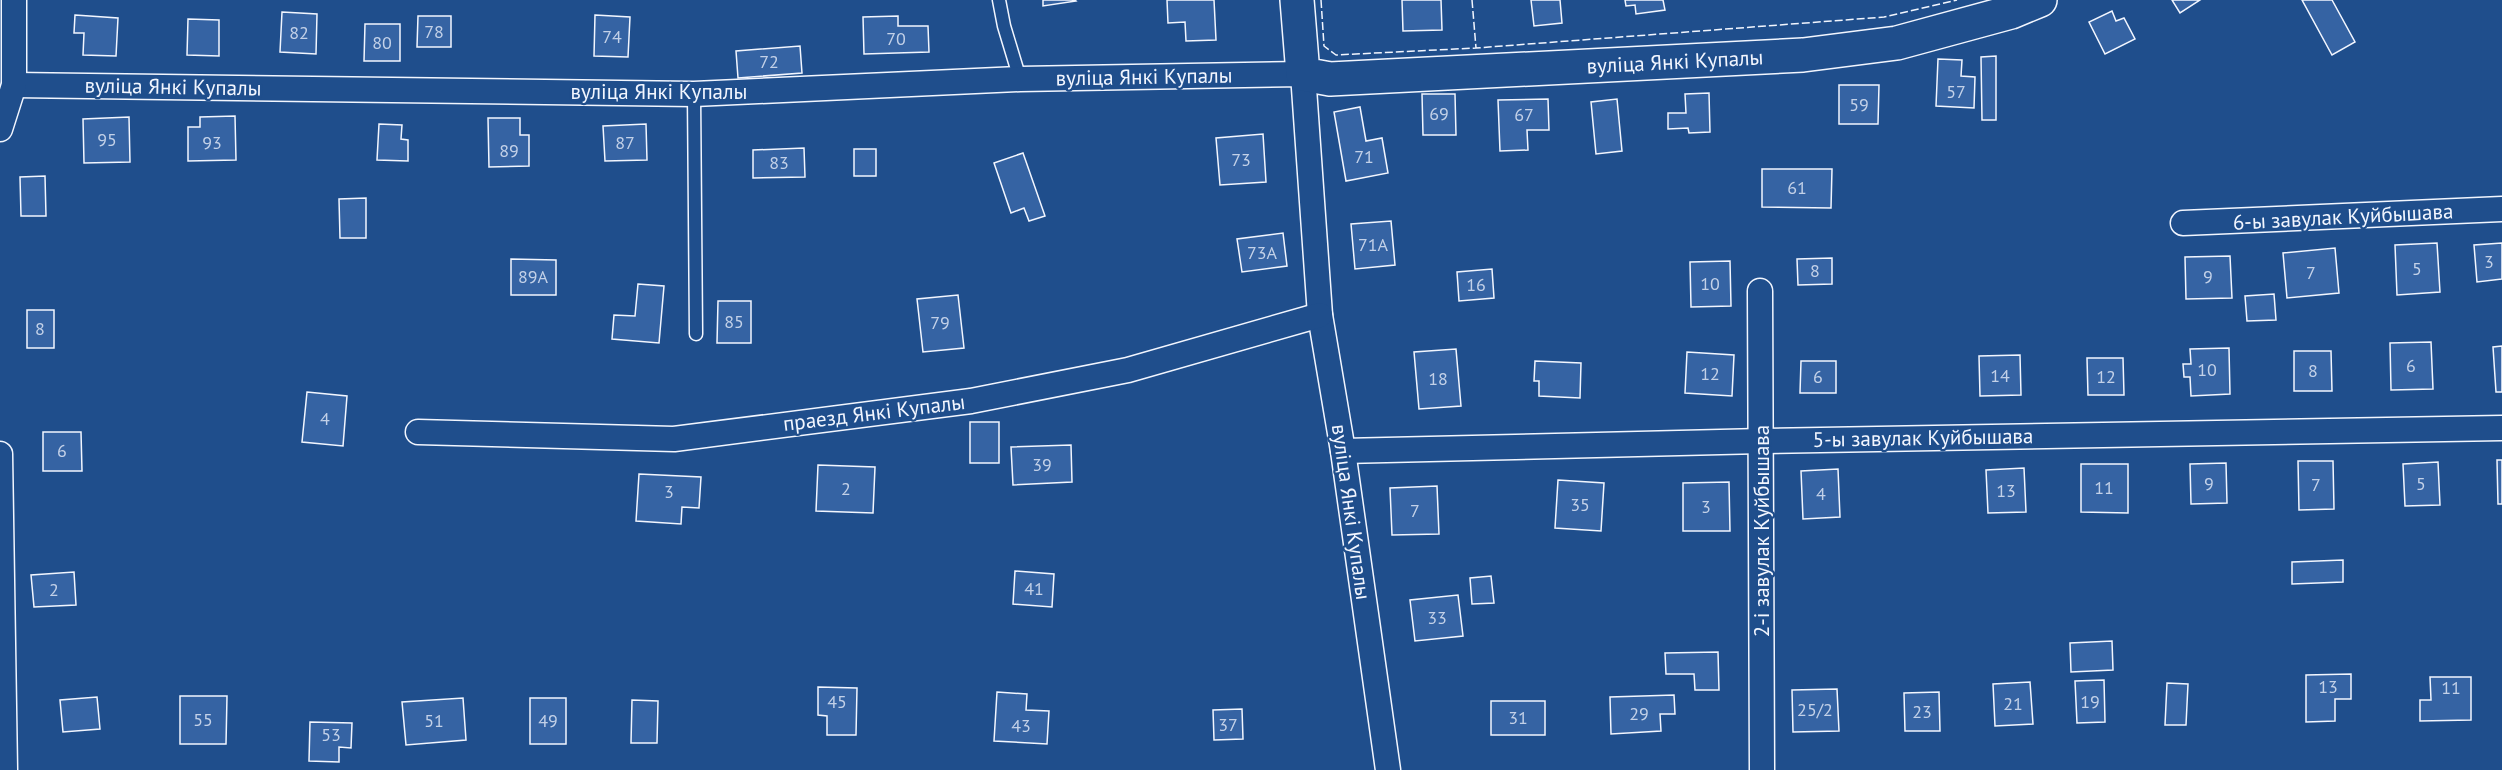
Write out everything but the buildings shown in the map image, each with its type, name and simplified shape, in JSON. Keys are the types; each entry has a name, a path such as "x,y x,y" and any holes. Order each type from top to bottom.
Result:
{"street":[{"path":"0,129 14,85 14,0"},
{"name":"вуліца Янкі Купалы","path":"1297,0 1320,315 1343,451 1388,770"},
{"name":"вуліца Янкі Купалы","path":"14,85 694,94 1020,79 1303,74 1330,79 1803,56 1897,43 2020,4"},
{"name":"6-ы завулак Куйбышава","path":"2183,224 2502,209"},
{"name":"2-і завулак Куйбышава","path":"1760,291 1762,770"},
{"name":"праезд Янкі Купалы","path":"418,432 674,439 971,401 1128,370 1320,315"},
{"name":"5-ы завулак Куйбышава","path":"1343,451 2502,428"},
{"path":"0,453 5,770"}],"lane":[{"path":"999,0 1004,26 1020,79"},
{"path":"694,94 696,334"}],"fence":[{"path":"1321,0 1324,46 1336,55 1476,48 1884,17 1957,0"},
{"path":"1472,0 1476,48"}]}
